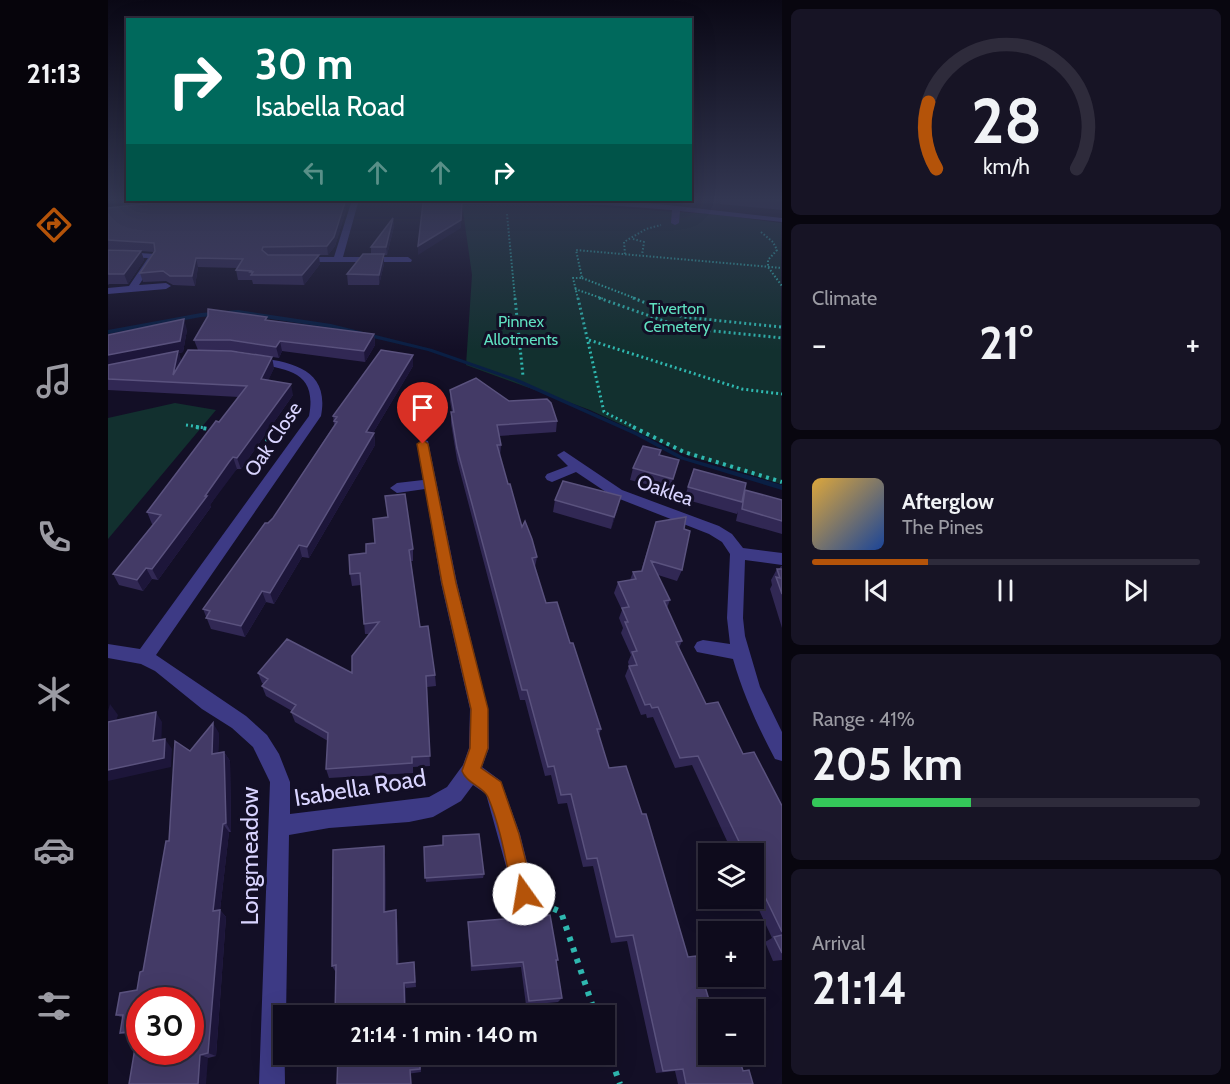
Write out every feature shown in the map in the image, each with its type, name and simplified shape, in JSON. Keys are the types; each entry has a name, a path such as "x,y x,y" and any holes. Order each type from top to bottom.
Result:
{"street":[{"path":"338,259 341,249"},
{"path":"108,254 152,256 152,260 132,289"},
{"path":"292,259 408,260"},
{"path":"108,291 166,286"},
{"name":"Oak Close","path":"144,657 315,416 319,397 313,382 289,366 236,358"},
{"name":"Isabella Road","path":"280,826 433,807 454,794 471,771 479,748 479,709 449,583 423,444"},
{"name":"Oaklea","path":"564,455 577,467 617,493 714,530 727,538 738,553"},
{"path":"552,477 577,467"},
{"path":"397,488 430,484"},
{"path":"782,560 738,553 735,619 740,653 760,709 782,752"},
{"path":"703,647 740,653"},
{"name":"Longmeadow","path":"108,651 144,657 161,666 208,703 239,722 260,741 272,760 280,782 272,1084"},
{"path":"471,771 494,789 509,834 524,894"}],"path":[{"path":"510,249 523,376"},
{"path":"625,249 625,254"},
{"path":"642,255 643,249"},
{"path":"776,249 768,260 768,267 782,286"},
{"path":"582,278 576,250 782,268"},
{"path":"782,327 683,317 582,278 573,278 604,412 684,452 782,482"},
{"path":"575,289 684,328 782,338"},
{"path":"589,340 742,389 782,394"},
{"path":"186,425 219,431"},
{"path":"252,436 296,444"},
{"path":"524,894 561,912 592,1005"},
{"path":"613,1065 620,1084"}],"green space":[{"name":"Tiverton Cemetery","path":"468,249 781,249 781,484 687,455 590,410 466,365 472,275"},
{"path":"175,403 216,410 108,539 108,418"}],"building":[{"path":"155,249 262,249 268,255 319,255 302,275 251,275 253,272 251,271 236,270 243,259 196,258 192,276 170,276 163,271 140,273"},
{"path":"108,250 141,251 124,274 108,274"},
{"path":"363,254 384,254 379,275 347,274"},
{"path":"208,309 267,317 265,320 374,334 364,351 280,341 276,347 230,340 194,340 208,316"},
{"path":"184,319 180,341 108,355 108,335"},
{"path":"188,350 231,351 272,357 261,379 291,384 237,458 233,457 229,462 205,496 207,496 152,569 146,568 137,580 113,574 161,515 147,512 216,421 219,422 247,386 108,379 108,365 178,351 173,375"},
{"path":"381,350 413,355 366,432 374,433 307,547 299,545 270,593 262,591 241,626 206,618 210,611 203,609 265,523 273,518 337,422 334,421 337,417 333,416"},
{"path":"476,378 509,401 547,399 551,403 557,421 497,425 501,445 497,445 508,484 510,484 522,527 525,521 532,539 537,557 532,558 546,603 557,602 570,643 573,643 601,729 597,729 609,768 626,766 642,814 646,814 688,957 696,956 698,987 705,987 709,999 698,999 698,1065 741,1065 743,1071 749,1070 753,1084 686,1084 683,1069 663,1071 633,935 616,937 597,858 587,859 571,794 561,795 554,766 548,767 527,690 522,690 457,448 450,390"},
{"path":"643,446 661,450 659,455 679,460 673,479 633,468"},
{"path":"694,469 746,483 742,502 688,487"},
{"path":"563,481 621,496 614,517 555,500"},
{"path":"745,490 782,500 782,521 742,509"},
{"path":"405,494 413,549 409,550 420,627 428,626 435,675 426,676 430,756 412,757 412,763 326,769 328,733 291,712 296,705 262,686 268,679 258,673 287,639 352,673 352,656 379,622 364,624 360,573 350,574 349,555 366,553 366,544 375,543 373,519 388,517 385,496"},
{"path":"686,517 684,529 690,531 682,570 651,561 670,600 664,601 682,641 676,642 706,704 718,702 743,754 754,752 782,806 782,932 764,895 764,843 740,843 698,756 680,758 658,707 652,708 650,704 645,705 629,666 637,665 632,652 637,651 622,608 629,607 618,582 636,579 633,572 642,571 656,522"},
{"path":"777,569 782,569 782,594 776,577 780,578"},
{"path":"156,712 153,741 165,739 164,758 108,770 108,722"},
{"path":"213,723 212,754 224,752 226,823 223,824 213,911 220,910 208,1053 204,1054 204,987 138,987 140,972 143,971 166,841 169,841 175,741 190,751"},
{"path":"479,834 484,874 425,878 424,847 443,845 443,836"},
{"path":"384,846 384,912 396,910 397,964 414,962 415,982 404,983 405,1005 335,1005 336,965 332,966 333,850"},
{"path":"550,915 562,998 529,1001 523,962 472,966 468,922"},
{"path":"782,935 782,953 774,937"},
{"path":"126,992 126,1032 120,1033 123,1015 116,1015 120,993"},
{"path":"132,1065 199,1065 198,1084 129,1084"},
{"path":"338,1065 420,1065 420,1069 410,1070 411,1084 337,1084"}],"waterway":[{"path":"108,332 201,315 238,312 331,326 430,350 516,380 637,434 682,458 782,488"}],"route":[{"path":"423,444 449,583 479,709 479,748 471,771 494,789 509,834 524,894"}],"park label":[{"name":"Pinnex Allotments","path":"521,330"}]}
